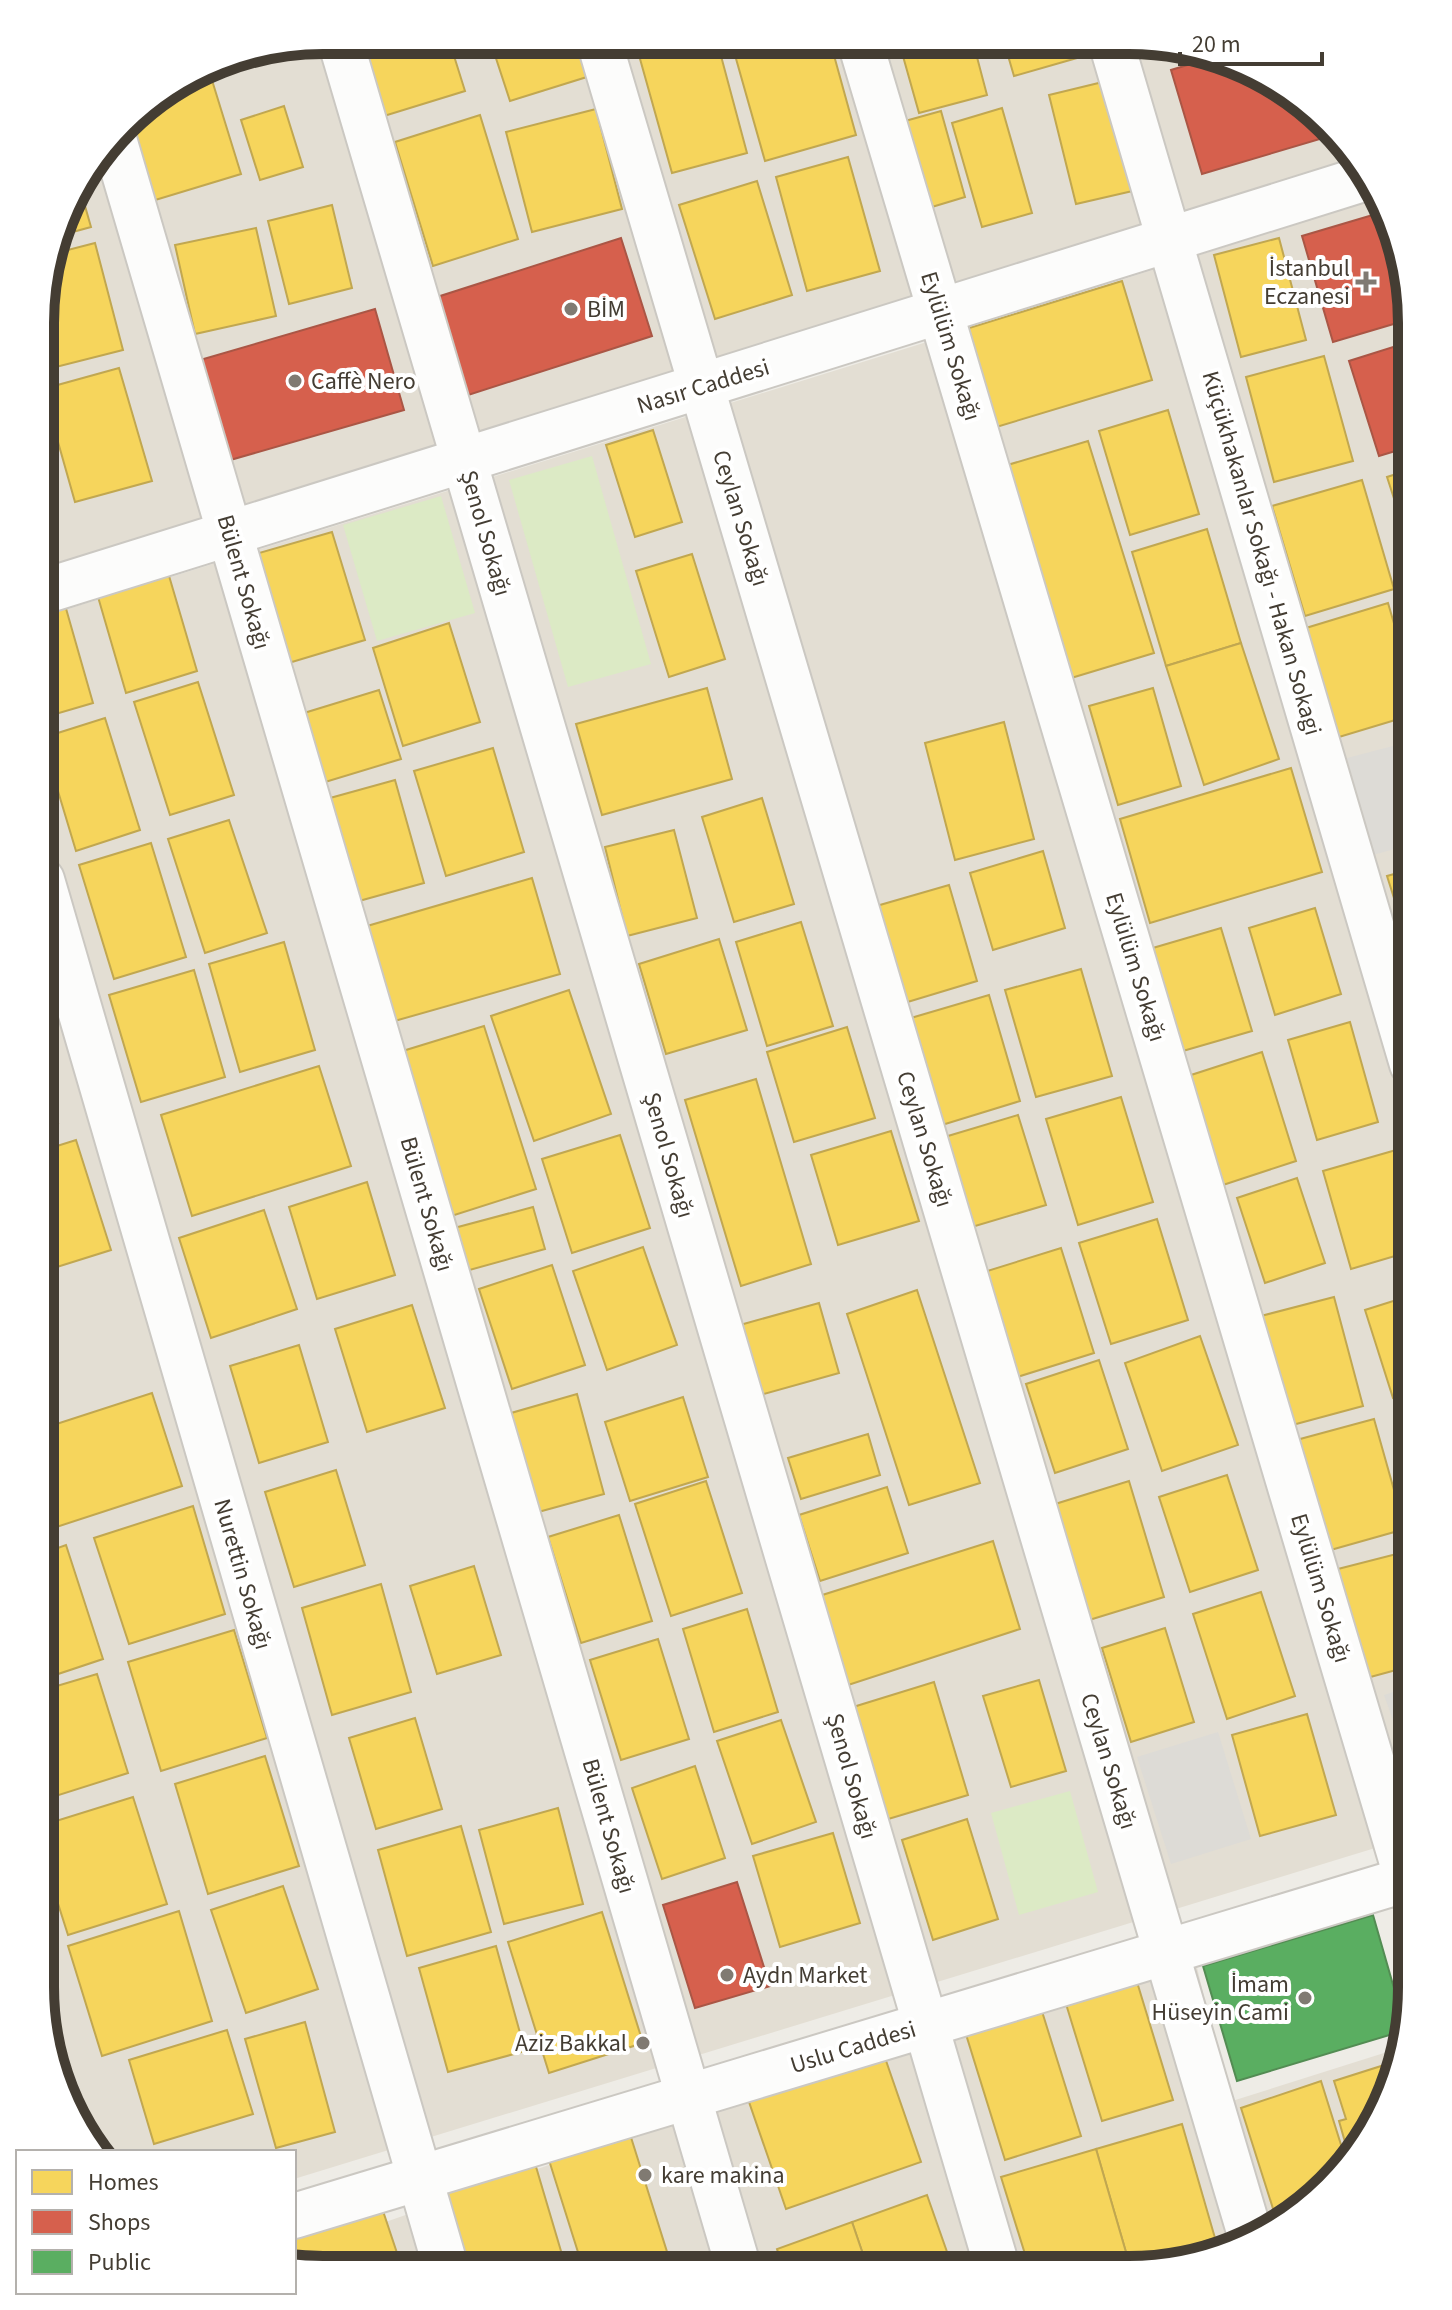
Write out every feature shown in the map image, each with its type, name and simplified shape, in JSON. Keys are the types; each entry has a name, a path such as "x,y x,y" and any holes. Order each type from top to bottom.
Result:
{"street":[{"name":"Şenol Sokağı","path":"344,54 994,2256"},
{"name":"Ceylan Sokağı","path":"603,54 1248,2228"},
{"name":"Eylülüm Sokağı","path":"864,54 1397,1840"},
{"name":"Küçükhakanlar Sokağı - Hakan Sokagi","path":"1115,54 1398,1015"},
{"name":"Bülent Sokağı","path":"117,150 735,2256"},
{"name":"Nasır Caddesi","path":"54,588 1357,181"},
{"name":"Nurettin Sokağı","path":"54,921 442,2256"},
{"name":"Uslu Caddesi","path":"296,2215 1166,1951 1397,1887"}],"shaded area":[{"path":"323,54 1164,56 1232,74 1264,90 1319,133 1344,162 54,564 56,288 68,236 99,173 146,121 188,90 220,74 253,63 288,56"},
{"path":"1369,201 1389,253 1398,323 1397,1841 296,2178 296,2150 109,2150 90,2122 68,2074 59,2040 54,1987 54,613"},
{"path":"1398,745 1398,848 1373,855 1347,758"},
{"path":"1397,1691 1397,1732 1384,1695"},
{"path":"1218,1732 1251,1839 1171,1864 1137,1757"},
{"path":"1196,1963 1229,2102 1390,2051 1384,2074 1353,2137 1319,2177 1264,2220 1232,2236 1182,2251 1129,2256 296,2254 749,2095"}],"green space":[{"path":"592,456 651,664 568,687 509,480"},
{"path":"441,496 475,613 377,641 343,525"},
{"path":"1070,1791 1098,1892 1019,1915 991,1813"}],"building: Homes":[{"path":"365,54 453,54 465,91 384,116"},
{"path":"495,54 583,54 590,76 510,101"},
{"path":"639,54 720,54 747,153 672,173"},
{"path":"735,54 834,54 856,135 765,161"},
{"path":"902,54 976,54 987,95 919,113"},
{"path":"1008,54 1076,54 1077,58 1014,76"},
{"path":"211,78 241,174 152,201 132,135 159,110"},
{"path":"1111,80 1137,190 1076,204 1049,95"},
{"path":"284,106 303,167 260,180 241,120"},
{"path":"1002,108 1032,213 982,227 952,123"},
{"path":"596,109 622,209 532,232 506,132"},
{"path":"941,111 965,197 922,210 898,123"},
{"path":"480,115 518,239 433,266 395,142"},
{"path":"848,157 880,271 807,291 776,177"},
{"path":"757,181 792,295 715,319 679,205"},
{"path":"84,201 91,227 69,233"},
{"path":"332,205 352,288 289,304 268,221"},
{"path":"256,228 276,316 195,334 175,245"},
{"path":"1279,238 1306,340 1241,357 1214,255"},
{"path":"95,243 123,350 54,367 56,288 64,251"},
{"path":"1122,281 1152,380 983,431 953,333"},
{"path":"1324,356 1353,461 1274,482 1246,377"},
{"path":"119,368 152,481 75,502 54,428 54,386"},
{"path":"1168,410 1199,514 1130,535 1099,431"},
{"path":"653,430 682,522 635,537 606,445"},
{"path":"1088,441 1154,653 1058,682 994,469"},
{"path":"1398,474 1398,511 1387,477"},
{"path":"1362,480 1394,589 1305,616 1272,506"},
{"path":"1207,529 1241,643 1166,666 1132,552"},
{"path":"332,532 365,640 282,665 249,556"},
{"path":"692,554 725,659 669,677 636,571"},
{"path":"167,569 197,671 126,693 96,590"},
{"path":"61,591 93,703 54,714 54,593"},
{"path":"1388,603 1398,637 1398,719 1339,737 1306,628"},
{"path":"449,623 480,722 403,746 373,648"},
{"path":"1241,643 1279,759 1204,785 1166,666"},
{"path":"198,682 234,795 170,815 134,702"},
{"path":"707,688 732,779 602,815 576,724"},
{"path":"1153,688 1181,786 1118,805 1089,706"},
{"path":"379,690 401,759 312,786 291,717"},
{"path":"105,718 140,830 76,851 54,778 54,734"},
{"path":"1004,722 1034,839 955,860 925,743"},
{"path":"493,748 524,852 446,876 414,771"},
{"path":"1291,768 1322,872 1150,923 1120,819"},
{"path":"395,780 424,883 341,906 312,803"},
{"path":"762,798 794,904 734,922 702,817"},
{"path":"229,820 267,933 205,953 168,839"},
{"path":"674,830 697,918 627,936 605,847"},
{"path":"151,843 186,957 114,979 79,865"},
{"path":"1043,851 1065,928 993,950 970,873"},
{"path":"1398,873 1398,910 1387,876"},
{"path":"532,878 560,974 377,1026 350,931"},
{"path":"949,885 977,981 901,1004 873,907"},
{"path":"1315,908 1341,994 1275,1015 1249,928"},
{"path":"801,922 833,1026 767,1046 736,942"},
{"path":"1221,928 1252,1031 1176,1053 1146,950"},
{"path":"719,939 747,1030 666,1054 639,964"},
{"path":"284,942 315,1050 240,1072 209,964"},
{"path":"1081,969 1112,1076 1036,1097 1005,990"},
{"path":"194,970 225,1077 141,1102 109,995"},
{"path":"569,990 611,1114 534,1141 491,1016"},
{"path":"989,995 1020,1101 942,1125 911,1018"},
{"path":"1350,1022 1378,1122 1317,1140 1288,1040"},
{"path":"484,1026 536,1189 445,1218 393,1054"},
{"path":"847,1027 875,1118 794,1142 767,1052"},
{"path":"1262,1052 1296,1161 1220,1186 1188,1076"},
{"path":"319,1066 351,1166 192,1216 161,1115"},
{"path":"756,1079 811,1264 741,1286 685,1100"},
{"path":"1121,1097 1153,1202 1078,1225 1046,1119"},
{"path":"1018,1115 1046,1205 965,1229 938,1139"},
{"path":"891,1131 919,1221 838,1245 811,1155"},
{"path":"620,1135 650,1228 572,1253 542,1159"},
{"path":"76,1140 111,1250 54,1268 54,1147"},
{"path":"1396,1150 1397,1255 1351,1269 1323,1171"},
{"path":"1297,1178 1325,1263 1265,1283 1237,1198"},
{"path":"367,1182 395,1275 317,1299 289,1207"},
{"path":"533,1207 545,1249 455,1274 443,1231"},
{"path":"264,1210 297,1309 211,1338 179,1238"},
{"path":"1157,1219 1188,1320 1111,1344 1079,1243"},
{"path":"643,1247 677,1345 607,1370 573,1271"},
{"path":"1061,1248 1094,1353 1014,1378 981,1273"},
{"path":"552,1265 585,1365 512,1389 479,1289"},
{"path":"917,1290 980,1483 909,1505 847,1314"},
{"path":"1334,1297 1363,1406 1285,1427 1257,1317"},
{"path":"1397,1300 1397,1397 1393,1398 1365,1310"},
{"path":"819,1303 839,1373 760,1395 740,1325"},
{"path":"412,1305 445,1408 367,1432 335,1329"},
{"path":"1200,1336 1238,1445 1162,1471 1125,1363"},
{"path":"299,1345 328,1442 259,1463 230,1366"},
{"path":"1099,1360 1128,1449 1055,1473 1026,1384"},
{"path":"152,1393 182,1486 54,1528 54,1425"},
{"path":"577,1394 604,1494 531,1514 504,1415"},
{"path":"683,1397 708,1477 630,1501 605,1422"},
{"path":"1374,1419 1397,1502 1397,1531 1320,1553 1289,1442"},
{"path":"868,1434 880,1475 801,1499 788,1458"},
{"path":"336,1470 365,1565 294,1587 265,1492"},
{"path":"1227,1475 1258,1570 1190,1592 1159,1497"},
{"path":"706,1481 742,1593 671,1616 635,1504"},
{"path":"1129,1481 1164,1597 1086,1621 1052,1505"},
{"path":"887,1487 908,1553 820,1581 799,1515"},
{"path":"193,1506 225,1614 129,1644 94,1538"},
{"path":"619,1515 652,1621 581,1643 548,1537"},
{"path":"993,1541 1020,1629 842,1687 816,1597"},
{"path":"66,1545 103,1659 54,1675 54,1549"},
{"path":"1397,1554 1397,1670 1363,1679 1334,1570"},
{"path":"474,1566 501,1655 437,1674 410,1586"},
{"path":"381,1584 411,1692 332,1715 302,1608"},
{"path":"1261,1592 1295,1696 1227,1719 1193,1614"},
{"path":"747,1609 778,1712 714,1732 683,1629"},
{"path":"1165,1628 1194,1722 1131,1742 1102,1648"},
{"path":"234,1630 267,1738 161,1771 128,1662"},
{"path":"658,1639 689,1739 621,1760 590,1660"},
{"path":"97,1674 128,1773 54,1797 54,1687"},
{"path":"1039,1680 1066,1771 1011,1787 983,1696"},
{"path":"934,1682 968,1795 885,1820 850,1708"},
{"path":"1307,1714 1336,1815 1260,1836 1232,1735"},
{"path":"415,1718 442,1809 376,1829 349,1738"},
{"path":"781,1720 816,1822 752,1844 717,1741"},
{"path":"265,1756 299,1866 208,1894 175,1784"},
{"path":"695,1766 725,1858 662,1879 632,1788"},
{"path":"133,1797 167,1904 68,1935 54,1891 54,1822"},
{"path":"558,1808 583,1904 504,1924 479,1830"},
{"path":"967,1819 998,1919 933,1940 902,1840"},
{"path":"461,1826 491,1932 407,1956 378,1850"},
{"path":"833,1833 860,1923 780,1947 753,1856"},
{"path":"283,1886 318,1989 246,2013 211,1910"},
{"path":"179,1911 212,2021 102,2056 68,1946"},
{"path":"602,1912 643,2043 549,2073 508,1942"},
{"path":"496,1946 525,2051 448,2072 419,1968"},
{"path":"1137,1982 1173,2100 1102,2121 1066,2004"},
{"path":"1040,2005 1081,2136 1005,2160 964,2028"},
{"path":"305,2022 335,2132 276,2148 245,2039"},
{"path":"227,2030 253,2114 154,2144 129,2060"},
{"path":"883,2052 921,2162 786,2209 748,2099"},
{"path":"1387,2064 1370,2106 1353,2137 1345,2142 1339,2121 1346,2119 1334,2081"},
{"path":"1321,2081 1343,2150 1319,2177 1274,2213 1241,2108"},
{"path":"1182,2124 1215,2238 1172,2252 1127,2256 1096,2149"},
{"path":"629,2131 668,2255 579,2256 548,2157"},
{"path":"1096,2149 1127,2256 1026,2256 1001,2177"},
{"path":"534,2160 562,2256 465,2256 445,2186"},
{"path":"927,2195 948,2256 864,2256 852,2222"},
{"path":"380,2202 398,2256 296,2254 296,2228"},
{"path":"852,2222 864,2256 779,2256 777,2249"},
{"path":"1210,2241 1211,2243 1199,2247 1176,2252"}],"building: Shops":[{"path":"1196,62 1232,74 1264,90 1293,110 1323,138 1202,174 1171,70"},
{"path":"1375,214 1393,273 1398,323 1333,342 1302,236"},
{"path":"621,238 652,336 465,396 434,298"},
{"path":"375,309 404,410 220,463 190,363"},
{"path":"1398,345 1398,450 1379,456 1349,361"},
{"path":"737,1882 770,1986 695,2008 663,1905"}],"building: Public":[{"name":"İmam Hüseyin Cami","path":"1373,1915 1397,1999 1394,2034 1237,2081 1203,1966"}],"place":[{"name":"İstanbul Eczanesi","path":"1366,282"},
{"name":"BİM","path":"571,309"},
{"name":"Caffè Nero","path":"295,381"},
{"name":"Aydn Market","path":"727,1975"},
{"name":"İmam Hüseyin Cami","path":"1305,1998"},
{"name":"Aziz Bakkal","path":"643,2043"},
{"name":"kare makina","path":"645,2175"}]}
